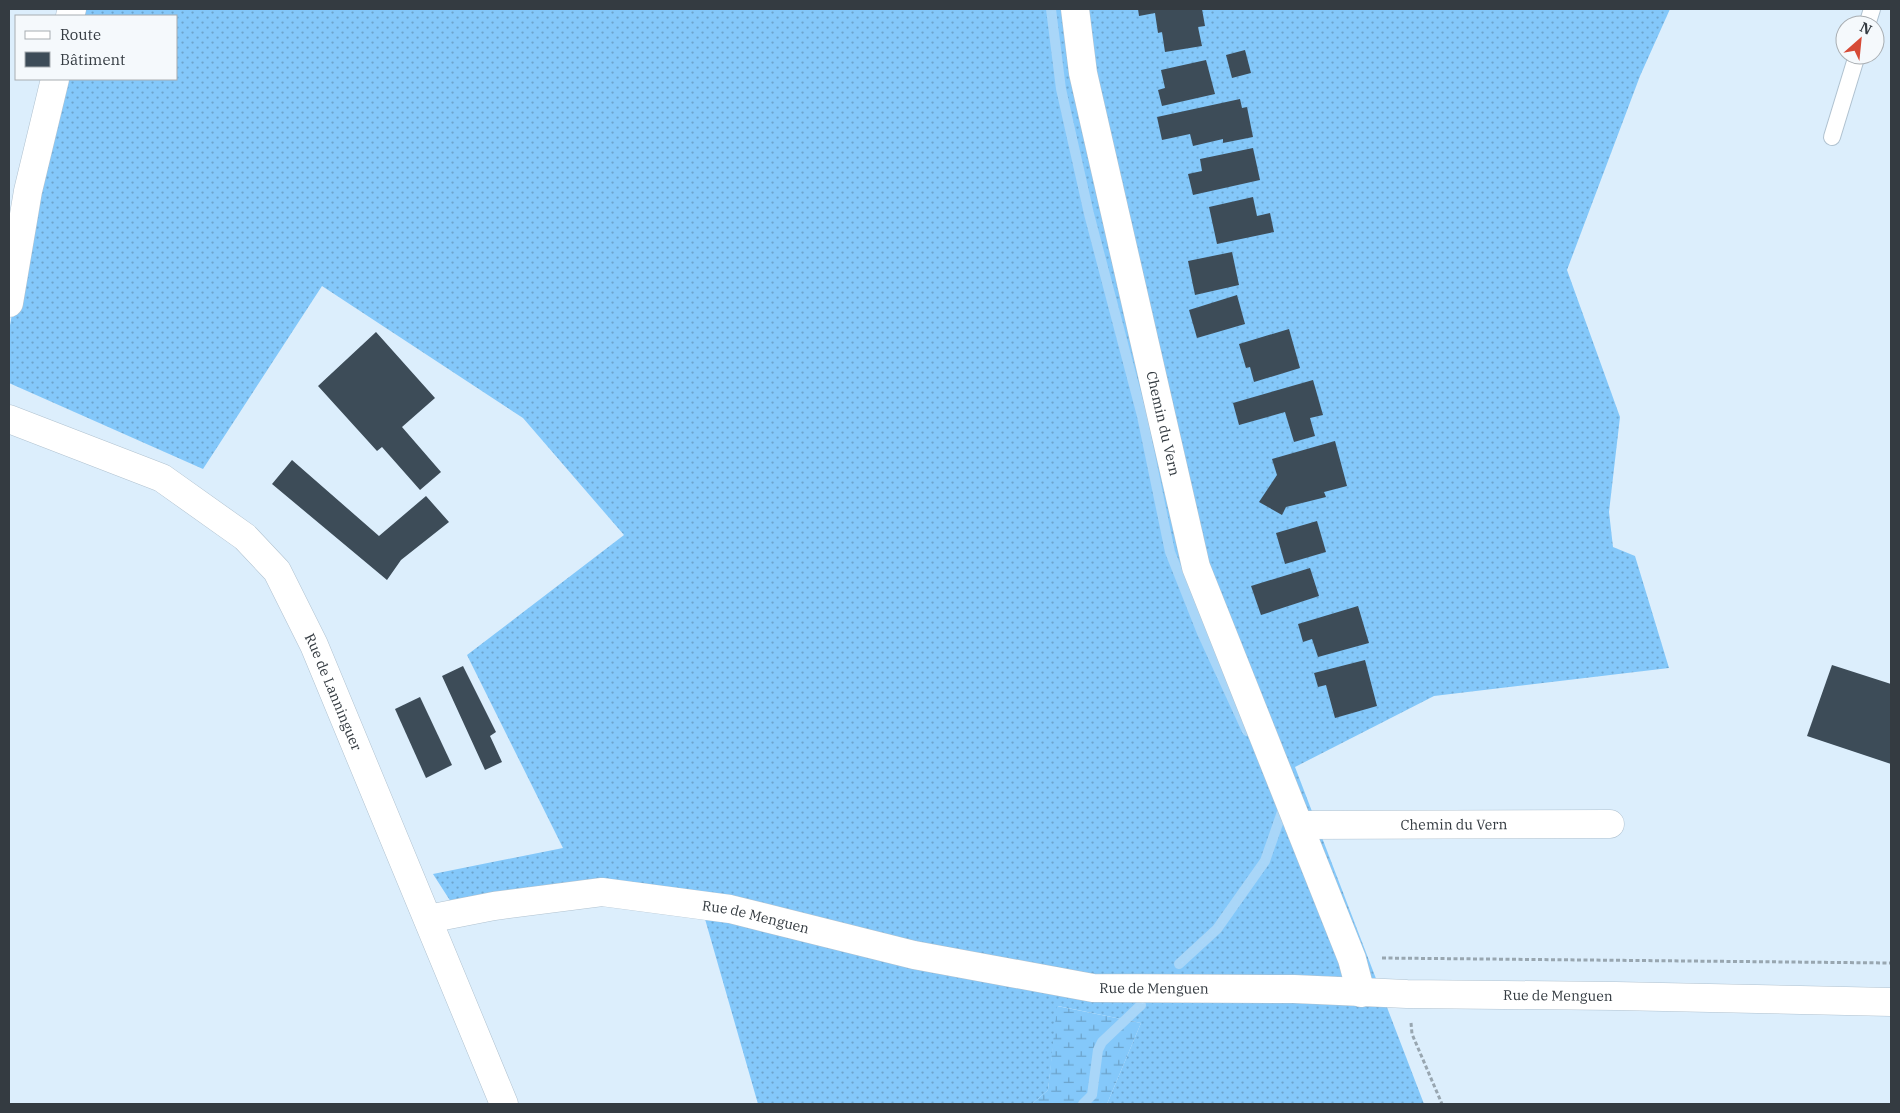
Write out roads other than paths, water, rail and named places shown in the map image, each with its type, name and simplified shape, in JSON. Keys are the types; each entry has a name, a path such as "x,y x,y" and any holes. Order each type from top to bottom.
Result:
{"street":[{"name":"Chemin du Vern","path":"1075,9 1083,73 1196,567 1352,959 1361,993"},
{"path":"9,303 28,191 55,80"},
{"name":"Rue de Lanninguer","path":"9,419 162,478 245,537 277,571 314,645 428,919 458,998 504,1104"},
{"name":"Chemin du Vern","path":"1299,825 1610,824"},
{"name":"Rue de Menguen","path":"428,919 494,906 602,892 730,909 914,954 1093,988 1294,989 1361,993 1891,1002"}],"lane":[{"path":"1832,137 1854,65"}],"waterway":[{"path":"1051,9 1061,89 1089,214 1142,416 1170,552 1202,633 1247,731"},
{"path":"1179,964 1217,929 1265,861 1283,809 1282,805"},
{"path":"1083,1104 1092,1095 1098,1050 1102,1042 1141,1005"}]}
